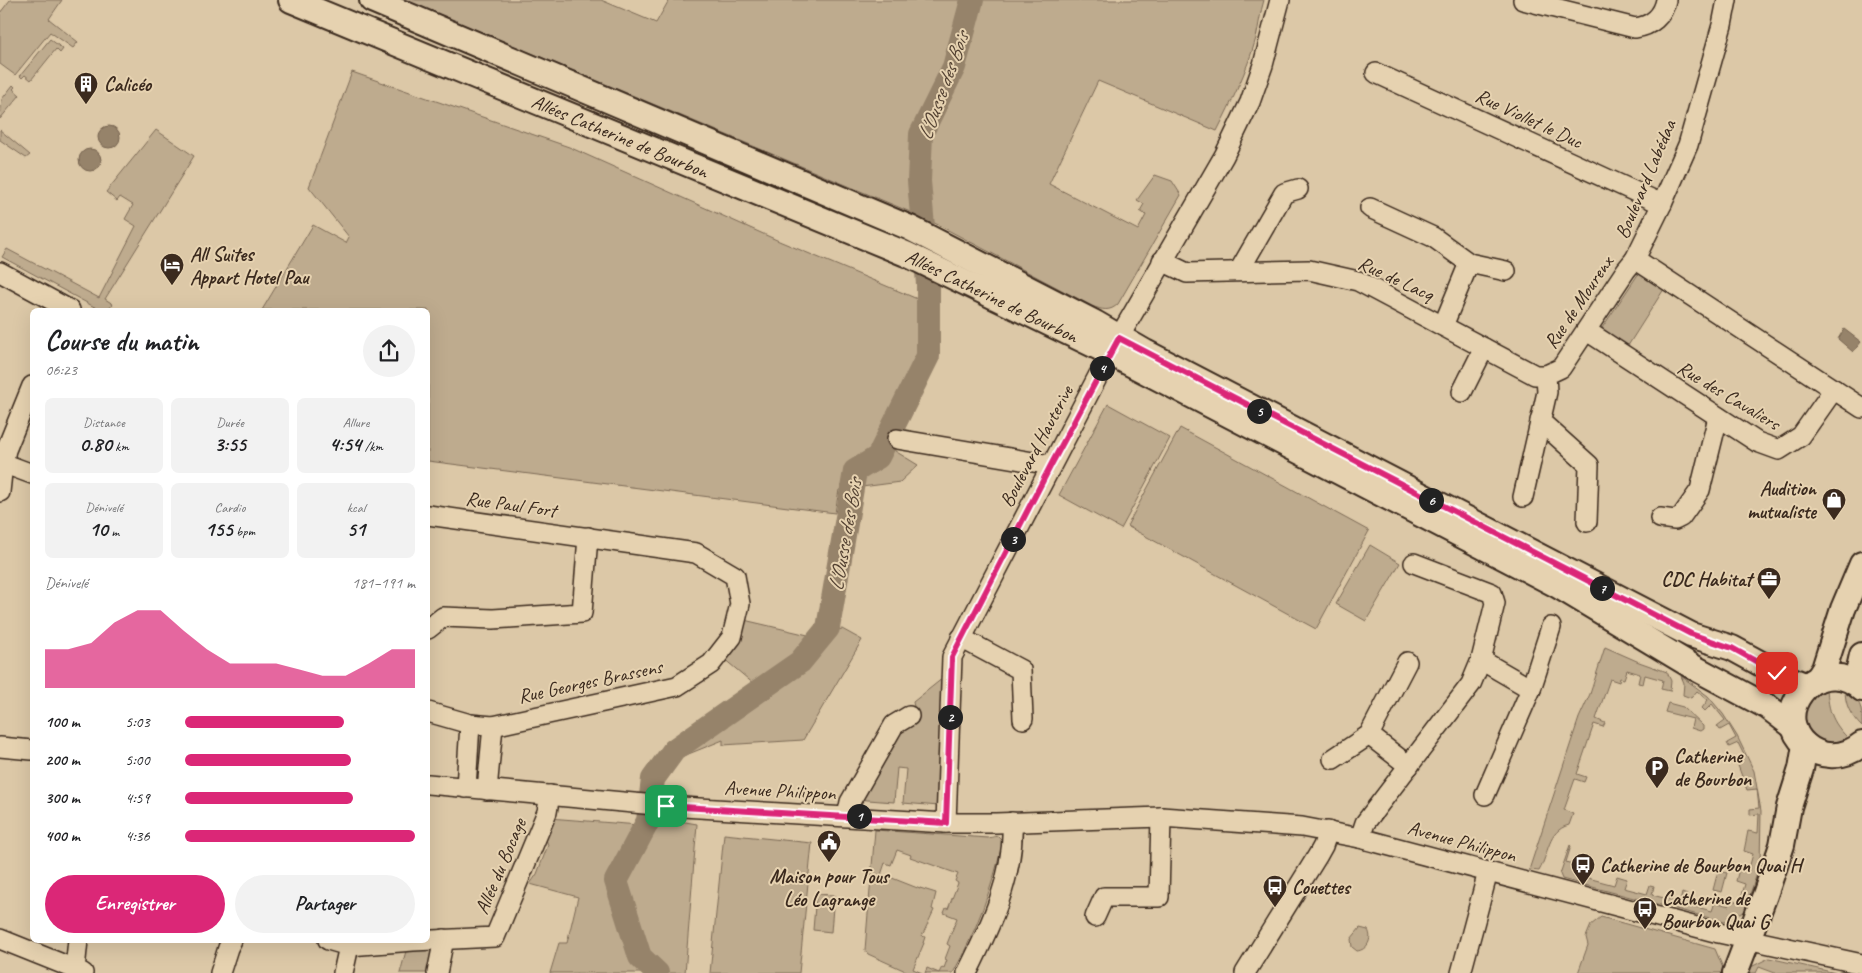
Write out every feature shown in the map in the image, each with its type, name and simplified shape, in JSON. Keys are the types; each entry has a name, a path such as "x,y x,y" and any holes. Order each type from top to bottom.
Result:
{"main road":[{"name":"Allées Catherine de Bourbon","path":"291,0 906,254 1115,346 1691,634 1732,648 1784,677 1812,683"},
{"name":"Allées Catherine de Bourbon","path":"372,0 910,228 953,249 1095,323 1115,346 1554,584 1768,708 1800,736 1813,751 1849,754"},
{"path":"1735,973 1782,845 1789,807 1801,769 1800,736 1793,717 1794,706 1798,697 1824,668 1843,609 1862,564"},
{"path":"1861,688 1858,673 1862,654"},
{"path":"1812,683 1832,676 1843,677 1861,688"},
{"path":"1782,845 1802,811 1814,773 1849,754"}],"street":[{"name":"Boulevard Hauterive","path":"946,823 952,657 1115,346 1224,156 1250,102 1263,65 1280,0"},
{"path":"1523,0 1635,28 1642,27 1656,18 1662,12 1666,0"},
{"name":"Boulevard Labédaa","path":"1727,0 1722,26 1688,145 1635,259 1862,408"},
{"name":"Rue Viollet le Duc","path":"1376,73 1662,204"},
{"path":"1239,271 1284,193 1298,189"},
{"path":"1370,208 1433,237 1469,263 1506,271"},
{"name":"Rue de Mourenx","path":"1523,498 1548,392 1546,375 1561,368 1635,259"},
{"name":"Rue de Lacq","path":"1162,262 1187,273 1308,270 1358,281 1535,375 1546,375"},
{"name":"Rue de Lacq","path":"1443,326 1469,263"},
{"path":"0,272 64,308"},
{"name":"Rue des Cavaliers","path":"1587,331 1757,442 1779,450 1802,436 1834,389"},
{"path":"1462,392 1484,348"},
{"path":"0,492 1,463 30,391"},
{"path":"1660,518 1675,520 1681,517 1700,490 1718,417"},
{"path":"1540,421 1589,465 1587,522"},
{"path":"897,439 1051,465"},
{"path":"1,463 30,473"},
{"name":"Rue Paul Fort","path":"430,515 588,537"},
{"path":"430,627 443,617 492,619 582,613 588,537"},
{"name":"Rue Georges Brassens","path":"430,713 470,724 493,726 677,686 711,664 732,637 740,604 735,576 696,553 588,537"},
{"path":"1360,838 1365,823 1471,684 1481,660 1495,603 1492,593 1414,563"},
{"path":"1485,795 1531,689 1552,627"},
{"path":"961,638 1021,670 1022,719"},
{"path":"1481,660 1531,689"},
{"path":"1333,759 1369,735 1407,662"},
{"path":"846,816 850,802 894,725 909,716"},
{"path":"466,788 470,724"},
{"path":"487,790 493,726"},
{"path":"1369,735 1409,766"},
{"path":"0,747 30,750"},
{"name":"Avenue Philippon","path":"430,784 666,806 946,823 1161,818 1302,827 1360,838 1748,939 1862,964"},
{"name":"Allée du Bocage","path":"430,939 495,937 547,812 550,795"},
{"path":"1095,917 1104,898 1159,897 1161,818"},
{"path":"966,973 983,940 1005,884 1013,846 1012,822"},
{"path":"1245,973 1324,846 1328,831"},
{"path":"1461,973 1488,872"},
{"path":"0,939 79,971 78,943"},
{"path":"437,973 444,939"},
{"path":"220,973 230,943"},
{"name":"Allée du Bocage","path":"338,943 348,946 380,943"},
{"path":"343,973 348,946"}],"shaded area":[{"path":"10,0 62,0 49,19 78,42 73,48 50,32 15,75 0,64 0,13"},
{"path":"405,0 601,0 656,23 669,0 1264,0 1256,38 1248,62 1234,97 1217,131 1098,81 1049,184 1138,230 1146,215 1140,211 1144,204 1137,200 1155,175 1172,181 1181,195 1118,304 1106,310 1092,306 927,219"},
{"path":"50,39 63,49 60,53 56,49 31,80 25,75 22,78 20,76"},
{"path":"352,72 569,147 779,241 939,308 890,420 895,451 918,465 900,482 839,490 835,513 430,461 430,308 263,308 313,225 346,243 349,237 309,187"},
{"path":"13,85 15,87 13,89 20,95 0,119 2,99"},
{"path":"109,126 117,129 120,137 117,145 109,148 101,145 98,137 101,129"},
{"path":"0,130 30,155 26,158 0,140"},
{"path":"156,130 194,156 105,299 113,304 110,308 96,308 2,257 7,249 99,298 136,226 125,219 133,205 120,197 117,201 106,192"},
{"path":"90,149 98,152 101,160 98,168 90,171 82,168 79,160 82,152"},
{"path":"1639,273 1664,289 1624,352 1598,334"},
{"path":"1844,329 1861,342 1853,352 1838,339"},
{"path":"1108,404 1170,438 1121,529 1059,495"},
{"path":"1180,428 1369,531 1316,629 1127,526"},
{"path":"1370,545 1400,563 1366,621 1336,604"},
{"path":"744,620 808,635 815,632 801,652 755,685 723,658"},
{"path":"842,629 862,640 803,740 723,745 723,740 686,755 784,680 812,663 823,649 833,631"},
{"path":"1605,647 1667,672 1671,681 1670,691 1661,689 1663,680 1645,675 1643,684 1638,683 1640,674 1627,670 1624,679 1620,678 1619,682 1610,679 1596,719 1605,723 1603,727 1594,724 1577,774 1586,777 1584,782 1575,779 1564,810 1573,814 1569,825 1556,832 1552,838 1539,871 1529,870 1579,718 1590,694"},
{"path":"1681,676 1708,696 1723,714 1737,736 1754,771 1761,811 1760,865 1744,912 1725,922 1562,879 1560,874 1570,845 1566,862 1575,865 1573,874 1614,885 1617,876 1627,879 1624,888 1647,894 1650,885 1654,886 1652,895 1680,902 1682,893 1687,895 1685,904 1712,911 1715,902 1729,906 1731,900 1740,902 1745,884 1736,881 1739,869 1748,872 1753,854 1744,851 1748,831 1758,833 1759,814 1750,815 1750,809 1759,808 1757,789 1747,790 1736,760 1744,755 1738,743 1729,747 1727,743 1736,738 1729,725 1720,730 1717,726 1725,720 1712,704 1705,711 1702,708 1708,700 1697,691 1691,698 1683,695 1684,683"},
{"path":"943,678 939,806 903,803 906,769 897,768 894,802 855,799 892,736 917,721 913,702"},
{"path":"1827,687 1830,711 1840,729 1851,741 1833,747 1811,738 1802,716 1811,695"},
{"path":"1845,689 1860,705 1862,727 1849,710"},
{"path":"1668,703 1683,707 1703,726 1703,729 1700,731 1691,728 1693,719 1665,712"},
{"path":"656,817 697,824 685,973 664,973 638,929 624,891 623,882 627,870 652,830"},
{"path":"549,818 639,825 614,867 610,886 616,912 631,956 644,973 550,973 559,943 567,943 578,897 530,884 537,874 548,845 544,834"},
{"path":"875,830 988,838 998,836 1003,841 983,908 953,973 939,973 942,967 944,968 947,960 945,959 950,946 947,944 957,918 944,913 946,908 948,909 958,883 955,881 958,874 910,857 911,855 897,850 891,865 885,863 881,875 936,893 932,909 934,910 922,936 925,937 924,943 913,969 922,973 910,973 868,954 865,950"},
{"path":"724,834 812,843 799,973 710,973"},
{"path":"1718,871 1727,873 1722,892 1713,890"},
{"path":"816,894 834,895 831,932 813,930"},
{"path":"1601,917 1715,949 1723,968 1721,973 1578,973 1588,945 1586,937 1591,925"},
{"path":"1360,928 1368,930 1370,937 1364,949 1357,951 1352,947 1351,939"},
{"path":"430,950 433,953 430,973 400,973 406,951"},
{"path":"1769,958 1836,973 1775,973 1759,967 1756,973 1748,973 1751,967"},
{"path":"927,968 939,973 925,973"}],"waterway":[{"name":"L'Ousse des Bois","path":"657,973 640,957 616,881 648,821 653,779 674,750 800,662 828,628 855,471 878,457 928,356 928,284 919,181 921,134 954,67 972,0"}],"place":[{"name":"Calicéo","path":"86,105"},
{"name":"All Suites Appart Hotel Pau","path":"172,286"},
{"name":"Audition mutualiste","path":"1834,521"},
{"name":"CDC Habitat","path":"1769,600"},
{"name":"Catherine de Bourbon","path":"1657,789"},
{"name":"Maison pour Tous Léo Lagrange","path":"829,863"},
{"name":"Catherine de Bourbon Quai H","path":"1583,886"},
{"name":"Couettes","path":"1275,908"},
{"name":"Catherine de Bourbon Quai G","path":"1645,930"}],"route":[{"path":"666,806 946,823 952,657 1119,338 1691,634 1732,648 1777,673"}]}
